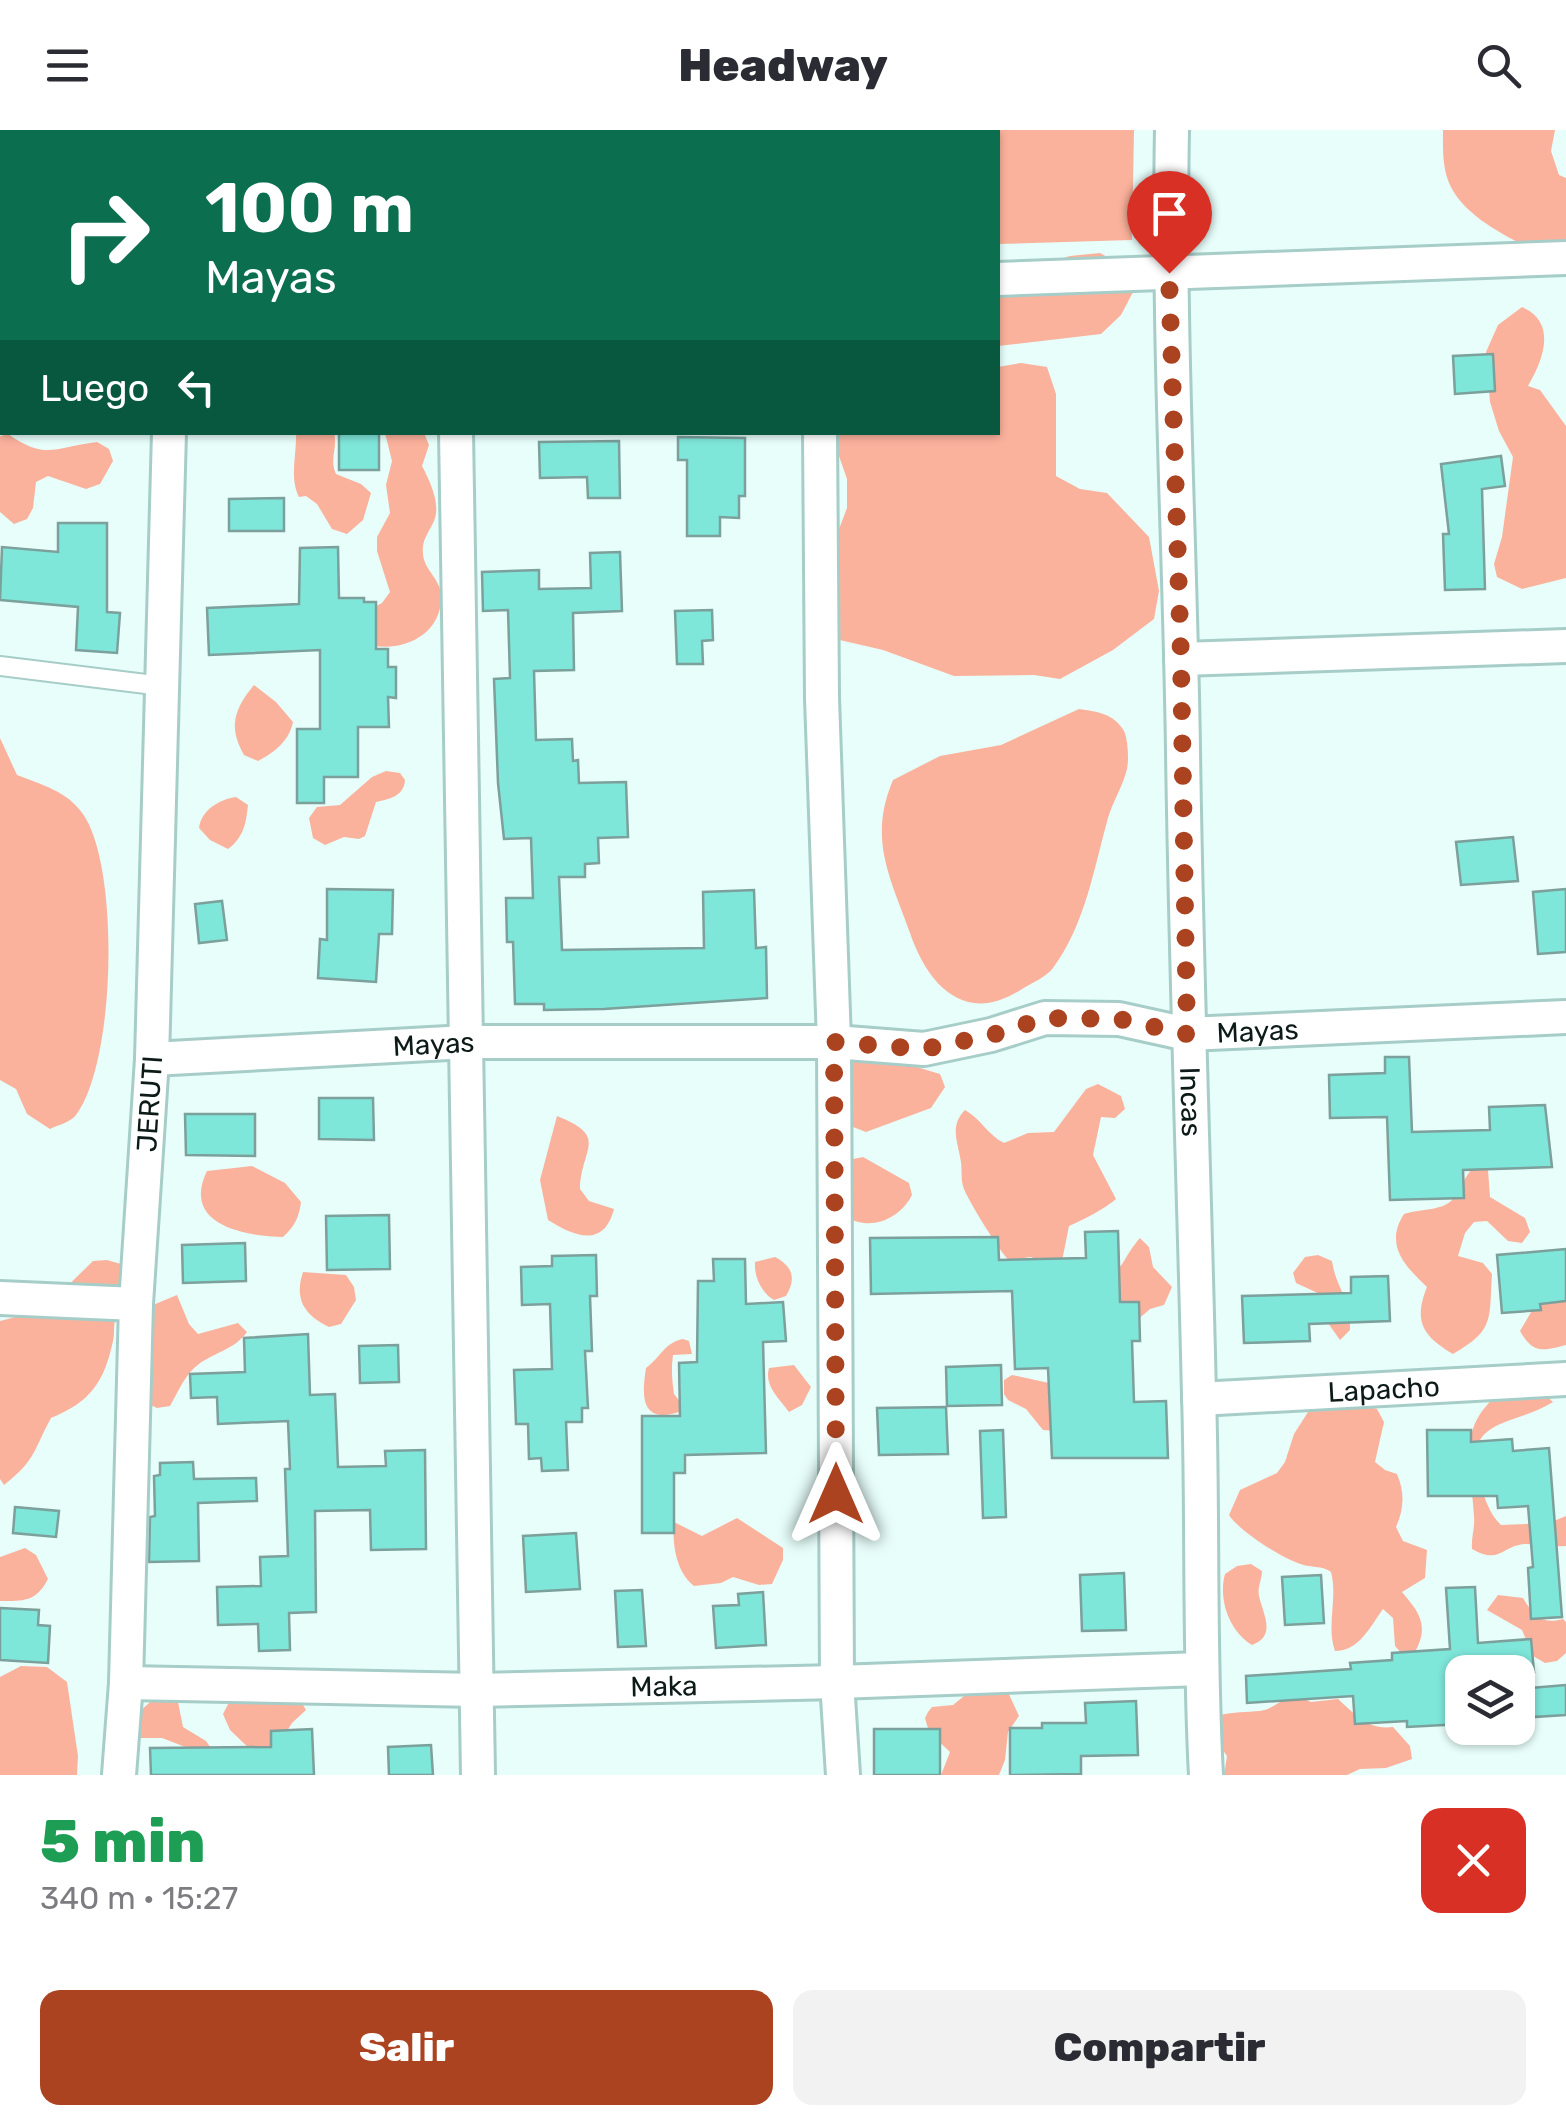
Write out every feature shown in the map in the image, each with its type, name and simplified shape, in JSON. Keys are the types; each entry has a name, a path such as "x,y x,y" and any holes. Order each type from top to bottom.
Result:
{"street":[{"name":"Incas","path":"1172,130 1169,273 1200,1399 1200,1669 1206,1775"},
{"path":"1000,279 1566,258"},
{"name":"JERUTI","path":"119,1775 126,1683 136,1304 152,1059 168,435"},
{"path":"456,435 478,1775"},
{"path":"820,435 822,698 834,1042 838,1682 843,1775"},
{"path":"1181,659 1566,646"},
{"name":"Mayas","path":"152,1059 467,1042 834,1042 924,1049 992,1035 1045,1018 1119,1019 1187,1034 1566,1017"},
{"path":"0,1298 136,1304"},
{"name":"Lapacho","path":"1200,1399 1566,1379"},
{"name":"Maka","path":"126,1683 477,1690 1200,1669"}],"lane":[{"path":"0,666 162,686"}],"shaded area":[{"path":"1000,130 1134,130 1132,240 1000,244"},
{"path":"1443,130 1555,130 1551,151 1559,175 1566,178 1566,265 1501,233 1459,199 1446,172"},
{"path":"1100,253 1124,266 1133,292 1121,315 1101,334 1000,346 1000,278 1070,256"},
{"path":"1522,307 1540,322 1544,342 1528,386 1540,390 1566,426 1566,578 1522,589 1497,577 1494,564 1502,537 1513,457 1490,402 1486,352 1498,325"},
{"path":"1021,363 1047,367 1056,394 1056,476 1080,489 1107,493 1149,537 1159,591 1154,619 1113,650 1060,679 1034,675 954,676 883,650 831,638 820,579 847,508 847,479 832,435 1000,435 1000,367"},
{"path":"10,435 42,450 97,442 109,449 113,461 100,484 86,489 48,476 36,482 33,508 27,519 14,524 0,512 0,436"},
{"path":"296,435 334,435 336,474 361,484 371,493 363,520 347,534 332,529 317,504 306,496 299,497 294,473"},
{"path":"386,435 425,435 429,445 422,466 433,491 436,512 423,543 423,554 438,584 440,610 426,632 416,639 376,646 363,643 369,610 382,603 390,592 377,551 377,537 390,513 386,485 392,461"},
{"path":"254,685 293,722 280,745 258,761 244,755 235,727 238,710"},
{"path":"1079,709 1115,720 1125,735 1128,755 1081,915 1064,951 1047,974 1002,999 967,1002 952,995 927,969 889,876 882,821 893,780 940,756 1001,745"},
{"path":"0,738 17,775 62,794 83,814 95,840 103,876 108,964 99,1053 89,1089 76,1115 50,1129 27,1114 16,1089 0,1080"},
{"path":"386,771 400,773 404,785 395,796 376,802 365,836 344,837 325,845 313,838 309,818 317,807 340,805 372,777"},
{"path":"236,797 248,805 246,818 241,835 228,849 210,840 199,828 212,806"},
{"path":"844,1045 940,1074 945,1087 931,1108 866,1132 840,1122"},
{"path":"1098,1084 1121,1096 1125,1109 1115,1118 1101,1117 1093,1155 1116,1199 1069,1226 1062,1261 1050,1266 1031,1257 1009,1260 963,1186 956,1134 960,1116 965,1110 1004,1143 1028,1133 1054,1132 1086,1089"},
{"path":"557,1116 583,1130 588,1138 580,1189 589,1201 614,1209 603,1230 596,1234 578,1234 548,1220 540,1180"},
{"path":"863,1157 909,1183 912,1195 906,1204 883,1221 864,1223 845,1216 848,1160"},
{"path":"1476,1165 1488,1170 1490,1197 1525,1218 1530,1232 1522,1243 1508,1241 1487,1221 1474,1222 1465,1233 1458,1256 1483,1263 1492,1274 1491,1303 1483,1330 1453,1354 1434,1341 1424,1327 1421,1310 1427,1287 1405,1263 1396,1236 1404,1214 1448,1204"},
{"path":"252,1166 285,1183 301,1202 295,1222 283,1237 235,1230 209,1215 202,1204 201,1189 207,1171"},
{"path":"1140,1238 1149,1247 1153,1267 1172,1287 1164,1305 1150,1309 1135,1322 1092,1285 1117,1270"},
{"path":"1318,1255 1332,1261 1348,1309 1350,1330 1340,1340 1328,1323 1322,1295 1296,1283 1293,1273 1305,1257"},
{"path":"775,1257 785,1264 792,1278 786,1296 774,1300 759,1284 755,1262"},
{"path":"93,1261 121,1264 131,1272 131,1278 115,1320 113,1341 100,1380 76,1405 51,1418 28,1462 4,1485 0,1479 0,1321 43,1310"},
{"path":"303,1272 346,1275 356,1300 341,1324 329,1327 307,1311 300,1290"},
{"path":"177,1295 189,1324 198,1334 238,1323 247,1332 194,1368 170,1406 157,1408 144,1402 147,1319 153,1305"},
{"path":"1566,1297 1566,1345 1534,1347 1520,1331 1537,1302"},
{"path":"683,1339 689,1341 692,1354 673,1355 672,1370 674,1394 682,1411 659,1415 652,1412 645,1399 646,1368 667,1347"},
{"path":"794,1365 811,1387 802,1405 789,1412 773,1391 768,1374 769,1368"},
{"path":"1012,1375 1049,1383 1053,1389 1056,1431 1043,1430 1026,1409 1008,1400 1004,1380"},
{"path":"1508,1387 1543,1393 1553,1402 1484,1435 1477,1446 1476,1462 1486,1500 1501,1525 1549,1523 1566,1516 1566,1546 1517,1545 1495,1555 1472,1549 1469,1461 1473,1430 1479,1415"},
{"path":"1337,1403 1364,1404 1377,1409 1384,1422 1375,1462 1397,1474 1402,1494 1396,1527 1403,1541 1427,1550 1425,1578 1402,1592 1422,1626 1416,1650 1403,1655 1395,1646 1393,1618 1383,1609 1357,1642 1335,1651 1331,1572 1278,1553 1253,1538 1229,1515 1240,1490 1277,1473 1308,1412"},
{"path":"737,1518 783,1548 783,1560 772,1584 759,1585 733,1577 721,1583 694,1586 676,1557 674,1522 702,1536"},
{"path":"25,1548 36,1555 48,1579 28,1599 0,1601 0,1557"},
{"path":"1251,1564 1262,1571 1259,1593 1266,1624 1264,1636 1252,1645 1237,1632 1227,1614 1223,1594 1225,1574 1237,1566"},
{"path":"1498,1595 1523,1598 1544,1619 1563,1619 1566,1653 1557,1661 1545,1663 1533,1655 1522,1630 1487,1610"},
{"path":"21,1666 47,1667 67,1682 78,1756 77,1775 0,1775 0,1677"},
{"path":"236,1689 299,1698 306,1710 277,1747 253,1752 230,1730 223,1714"},
{"path":"1007,1690 1019,1716 1008,1732 999,1775 941,1775 950,1752 929,1732 925,1718 928,1712 932,1707 953,1705 969,1692"},
{"path":"159,1694 177,1697 183,1727 206,1741 213,1751 188,1748 162,1738 140,1738 136,1732 138,1713"},
{"path":"1298,1696 1311,1702 1338,1699 1369,1724 1393,1727 1410,1746 1412,1759 1347,1775 1224,1775 1227,1756 1219,1745 1220,1715 1265,1710"}],"building":[{"path":"1493,354 1495,391 1455,394 1453,356"},
{"path":"339,435 379,435 379,470 339,470"},
{"path":"678,437 745,438 745,496 739,496 739,518 720,517 720,536 687,536 687,460 678,460"},
{"path":"619,441 620,498 588,498 587,477 540,478 539,442"},
{"path":"1501,456 1505,486 1482,489 1485,589 1445,590 1443,534 1449,534 1441,464"},
{"path":"284,498 284,531 229,531 229,499"},
{"path":"58,523 107,523 107,612 120,613 117,653 76,650 78,607 0,600 2,547 58,552"},
{"path":"338,547 339,598 376,602 376,649 388,649 388,667 396,667 396,698 388,697 389,727 358,727 358,777 324,777 324,803 297,803 297,729 320,729 320,650 209,655 207,608 299,604 300,548"},
{"path":"620,552 622,611 573,613 574,670 534,671 536,740 572,739 579,783 626,782 628,837 598,838 599,863 585,864 585,877 559,877 562,950 704,948 703,892 754,890 756,948 766,947 767,998 604,1009 544,1010 544,1004 515,1004 513,942 507,942 506,898 533,898 531,838 504,839 494,679 510,678 508,610 483,611 482,572 539,570 539,589 591,588 590,553"},
{"path":"712,610 713,640 702,641 703,664 677,664 675,611"},
{"path":"1513,837 1518,881 1461,885 1456,842"},
{"path":"327,889 393,890 392,934 379,934 376,982 318,978 320,939 327,940"},
{"path":"1566,889 1566,952 1538,954 1533,892"},
{"path":"222,901 227,940 199,943 195,904"},
{"path":"1385,1057 1409,1057 1412,1132 1490,1130 1489,1107 1545,1105 1552,1167 1463,1170 1464,1198 1390,1200 1387,1117 1330,1118 1329,1075 1385,1073"},
{"path":"319,1098 373,1098 374,1140 319,1139"},
{"path":"185,1114 255,1114 255,1156 186,1155"},
{"path":"389,1215 390,1269 327,1270 326,1216"},
{"path":"1118,1231 1120,1302 1139,1302 1140,1341 1132,1341 1134,1402 1166,1401 1168,1458 1052,1458 1048,1368 1015,1369 1012,1291 871,1294 870,1238 998,1237 999,1260 1086,1258 1085,1232"},
{"path":"245,1243 246,1281 183,1283 182,1245"},
{"path":"1566,1249 1566,1301 1540,1304 1541,1310 1502,1313 1497,1255"},
{"path":"596,1255 597,1296 590,1296 592,1351 585,1351 588,1408 582,1408 582,1422 566,1422 568,1470 542,1471 541,1458 529,1459 528,1424 516,1424 514,1370 552,1369 550,1304 522,1305 521,1267 552,1266 552,1256"},
{"path":"713,1259 745,1259 746,1304 783,1302 786,1341 763,1342 766,1453 685,1455 685,1473 674,1473 674,1533 642,1533 642,1416 680,1416 679,1363 697,1362 698,1281 714,1281"},
{"path":"1388,1276 1390,1321 1309,1324 1310,1341 1244,1343 1242,1296 1351,1293 1351,1277"},
{"path":"308,1334 310,1395 335,1394 338,1467 386,1466 385,1451 425,1450 426,1549 371,1550 370,1510 315,1511 316,1612 289,1613 290,1650 259,1651 258,1624 218,1625 217,1587 261,1586 260,1557 288,1556 288,1421 218,1424 217,1397 191,1398 190,1374 245,1372 244,1338"},
{"path":"398,1345 399,1382 360,1383 359,1346"},
{"path":"1001,1365 1002,1405 947,1406 946,1367"},
{"path":"946,1407 948,1454 879,1455 877,1408"},
{"path":"1003,1430 1006,1517 983,1518 980,1431"},
{"path":"1427,1430 1471,1430 1471,1442 1512,1439 1513,1451 1549,1448 1562,1617 1531,1619 1528,1568 1533,1567 1528,1506 1498,1508 1497,1496 1428,1496"},
{"path":"193,1462 194,1479 256,1478 257,1501 198,1503 199,1561 149,1562 150,1517 155,1516 154,1476 160,1475 160,1463"},
{"path":"15,1507 59,1511 56,1537 13,1533"},
{"path":"576,1533 580,1589 526,1592 523,1536"},
{"path":"1124,1573 1126,1630 1082,1631 1080,1575"},
{"path":"1321,1575 1324,1623 1285,1625 1282,1577"},
{"path":"1475,1587 1478,1643 1531,1639 1532,1655 1445,1655 1445,1725 1407,1727 1407,1721 1355,1724 1353,1696 1247,1703 1246,1676 1351,1669 1350,1663 1392,1660 1392,1653 1450,1649 1446,1588"},
{"path":"642,1590 646,1646 618,1647 615,1591"},
{"path":"763,1592 766,1645 716,1648 713,1606 739,1605 738,1594"},
{"path":"0,1608 39,1610 38,1625 50,1626 48,1663 0,1660"},
{"path":"1566,1685 1566,1715 1535,1717 1535,1688"},
{"path":"1136,1701 1138,1755 1081,1756 1081,1774 1010,1775 1010,1728 1086,1723 1085,1703"},
{"path":"312,1729 314,1775 151,1775 150,1748 271,1747 271,1731"},
{"path":"874,1729 940,1729 940,1775 874,1775"},
{"path":"431,1745 433,1775 389,1775 388,1747"}],"route":[{"path":"836,1494 834,1042 924,1049 992,1035 1045,1018 1119,1019 1187,1034 1169,273"}]}
